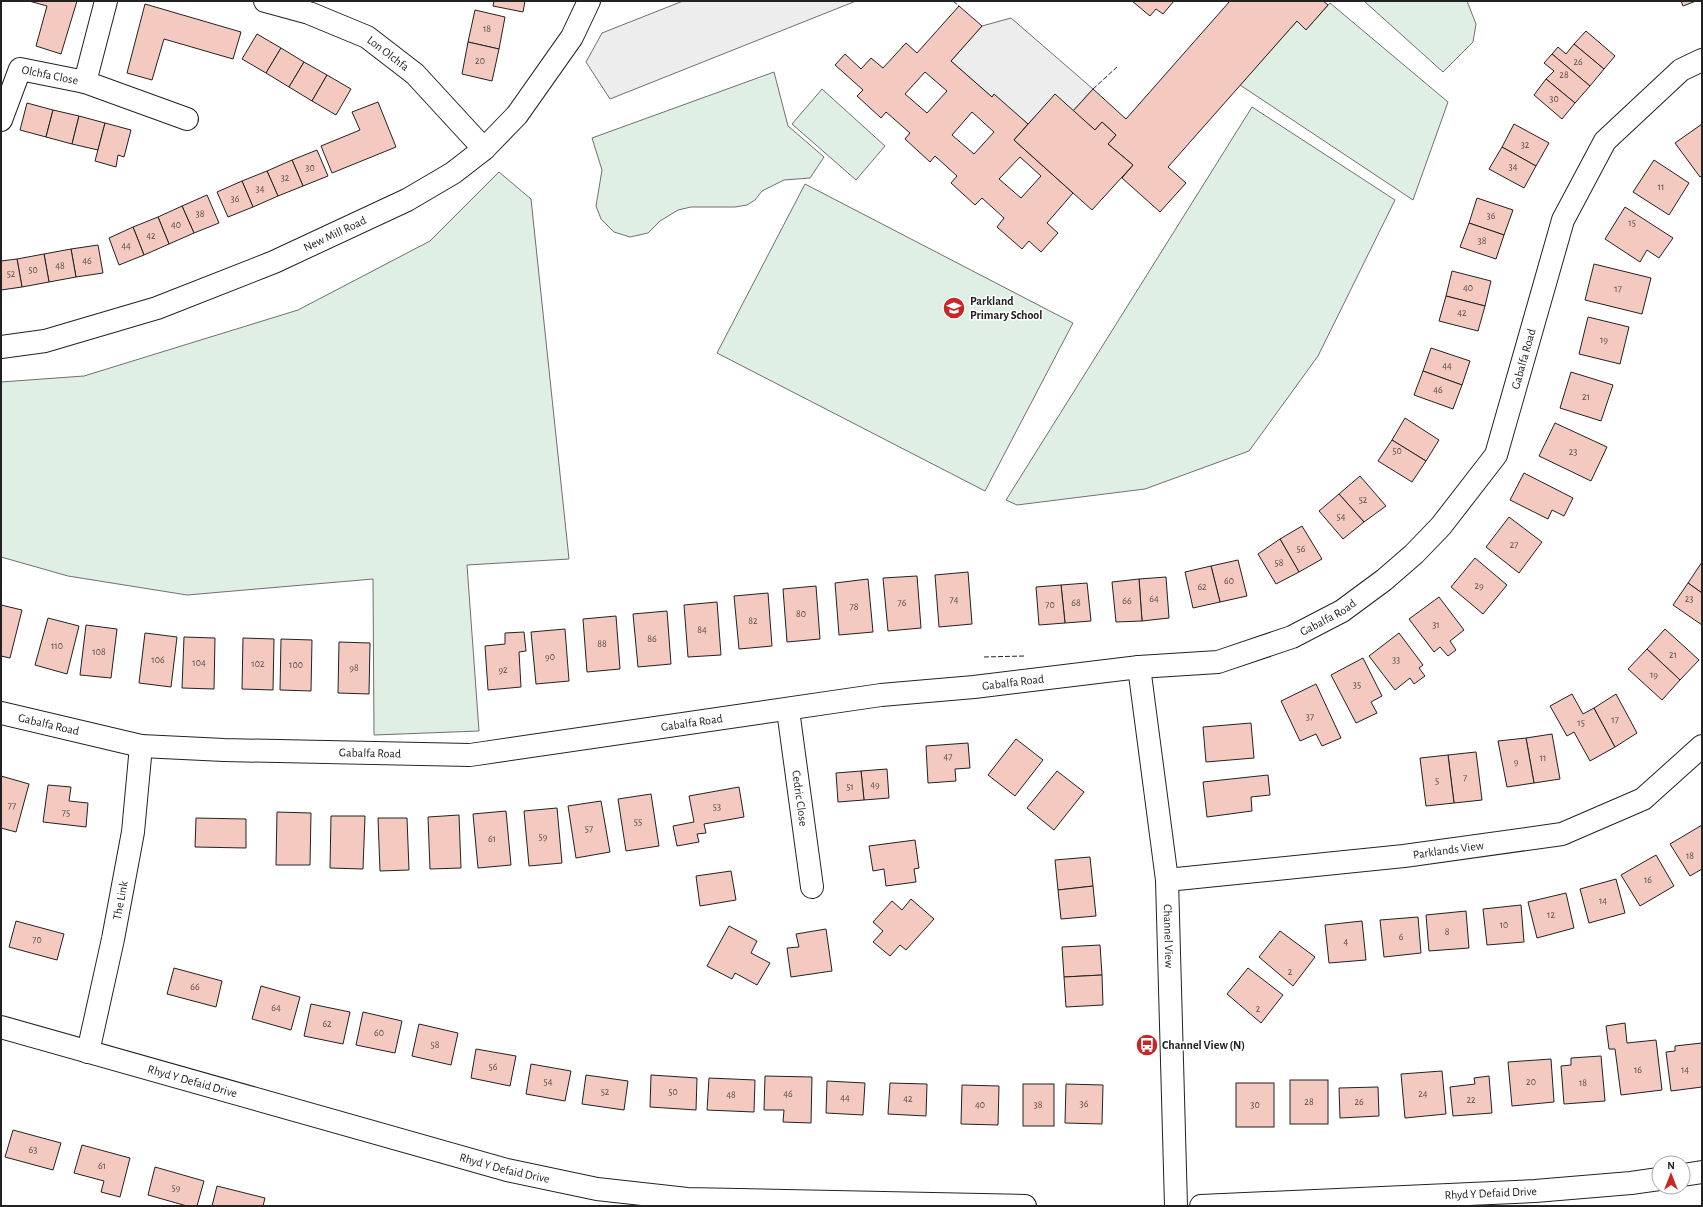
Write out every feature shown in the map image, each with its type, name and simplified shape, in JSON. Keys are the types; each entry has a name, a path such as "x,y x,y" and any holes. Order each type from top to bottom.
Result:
{"street":[{"name":"Olchfa Close","path":"85,82 106,1"},
{"name":"Lon Olchfa","path":"265,1 309,13 367,36 415,74 484,149"},
{"name":"New Mill Road","path":"1,347 45,342 158,308 274,262 407,200 453,173 484,149 517,115 572,37 589,1"},
{"name":"Gabalfa Road","path":"1,713 141,746 224,750 470,755 788,710 881,695 974,687 1139,667 1218,662 1292,637 1342,612 1384,580 1414,554 1441,526 1496,455 1563,220 1605,141 1682,70 1702,60"},
{"name":"Olchfa Close","path":"1,120 20,69 85,82 187,120"},
{"name":"Channel View","path":"1139,667 1167,880 1176,1206"},
{"name":"Cedric Close","path":"788,710 812,887"},
{"name":"The Link","path":"88,1052 113,939 133,832 141,746"},
{"name":"Parklands View","path":"1167,880 1404,856 1562,834 1643,799 1702,746"},
{"name":"Rhyd Y Defaid Drive","path":"1,1027 507,1170 597,1189 687,1199 822,1205 1025,1206"},
{"path":"1691,1174 1702,1172"},
{"name":"Rhyd Y Defaid Drive","path":"1201,1206 1537,1198 1651,1179"}],"green space":[{"path":"1364,1 1467,1 1476,24 1473,42 1443,72"},
{"path":"1330,3 1448,102 1413,200 1240,85 1297,21 1306,30"},
{"path":"774,72 788,126 824,157 810,178 784,180 762,191 755,200 747,205 735,207 691,207 678,210 660,221 648,233 630,237 614,232 601,219 596,206 602,170 592,138"},
{"path":"822,89 885,146 856,180 792,124"},
{"path":"1252,107 1395,200 1318,356 1249,451 1145,489 1017,505 1006,500"},
{"path":"499,172 531,199 569,559 467,565 479,731 374,735 373,579 187,595 68,576 1,557 1,382 84,376 298,310 430,241"},
{"path":"805,184 1073,323 985,491 717,353"}],"shaded area":[{"path":"683,1 856,1 610,99 586,62 602,33"},
{"path":"1011,18 1093,89 1073,111 1055,95 1028,124 994,95 992,97 951,61 982,26"}],"building":[{"path":"29,1 77,1 61,54 36,46 47,6"},
{"path":"494,1 525,1 523,12 493,6"},
{"path":"1132,1 1174,1 1163,14 1156,9 1150,16"},
{"path":"1230,1 1323,1 1328,5 1306,30 1297,21 1168,167 1186,183 1160,212 1122,178 1133,165 1108,144 1116,135 1102,122 1095,130 1073,111 1093,89 1126,119"},
{"path":"1681,1 1696,1 1683,6"},
{"path":"145,4 241,32 233,59 164,39 152,80 127,73"},
{"path":"959,6 982,26 951,61 992,97 994,94 1028,124 1014,140 1073,193 1047,223 1058,233 1041,252 1029,241 1022,249 997,227 1004,218 982,198 975,205 951,183 957,176 935,156 930,162 905,139 910,133 886,112 881,118 857,96 863,90 835,65 845,54 861,69 871,58 883,68 906,43 917,53","holes":["925,72 947,91 927,113 905,94","972,112 994,132 974,154 952,135","1020,157 1041,176 1021,198 999,179"]},
{"path":"475,10 505,17 499,49 468,42"},
{"path":"1586,31 1615,56 1604,69 1574,44"},
{"path":"257,34 281,48 266,73 242,59"},
{"path":"468,42 499,49 492,81 462,74"},
{"path":"1574,44 1604,69 1590,86 1552,54 1558,47 1566,54"},
{"path":"281,48 304,62 289,87 266,73"},
{"path":"1552,54 1590,86 1575,103 1546,79 1554,71 1544,63"},
{"path":"304,62 327,75 312,101 289,87"},
{"path":"327,75 351,89 336,115 312,101"},
{"path":"1546,79 1575,103 1562,119 1534,95"},
{"path":"1055,94 1095,130 1102,122 1116,135 1108,144 1133,165 1092,210 1014,140"},
{"path":"378,102 396,147 332,173 321,146 360,130 352,112"},
{"path":"27,103 53,110 46,137 20,130"},
{"path":"53,110 79,116 72,144 46,137"},
{"path":"79,116 105,123 98,150 72,144"},
{"path":"105,123 131,130 124,157 118,155 116,167 95,161"},
{"path":"1514,124 1549,143 1536,166 1502,147"},
{"path":"1702,124 1702,176 1700,177 1675,143"},
{"path":"1502,147 1536,166 1524,188 1489,169"},
{"path":"317,150 328,176 303,186 292,160"},
{"path":"292,160 303,186 278,196 267,171"},
{"path":"1654,160 1689,183 1669,215 1633,192"},
{"path":"267,171 278,196 253,207 242,181"},
{"path":"242,181 253,207 228,217 217,192"},
{"path":"207,195 219,223 194,233 182,206"},
{"path":"1477,198 1513,210 1504,235 1469,223"},
{"path":"182,206 194,233 169,244 158,217"},
{"path":"1625,207 1673,238 1659,258 1647,250 1640,262 1605,239"},
{"path":"158,217 169,244 144,255 133,227"},
{"path":"1469,223 1504,235 1496,259 1460,247"},
{"path":"133,227 144,255 119,265 109,238"},
{"path":"98,245 103,273 76,277 71,249"},
{"path":"71,249 76,277 49,282 44,254"},
{"path":"44,254 49,282 22,287 17,259"},
{"path":"17,259 22,287 1,290 1,261"},
{"path":"1594,264 1651,278 1642,314 1585,300"},
{"path":"1452,271 1491,281 1485,306 1446,296"},
{"path":"1446,296 1485,306 1478,331 1439,321"},
{"path":"1588,317 1629,327 1620,364 1579,354"},
{"path":"1431,348 1470,361 1462,385 1423,371"},
{"path":"1423,371 1462,385 1453,409 1414,395"},
{"path":"1571,372 1613,385 1601,421 1560,408"},
{"path":"1405,418 1439,440 1426,461 1392,440"},
{"path":"1555,423 1607,447 1591,481 1539,456"},
{"path":"1392,440 1426,461 1412,482 1378,461"},
{"path":"1524,473 1573,498 1564,516 1552,510 1548,519 1510,500"},
{"path":"1360,476 1386,506 1364,522 1339,494"},
{"path":"1339,494 1364,522 1343,539 1319,511"},
{"path":"1509,517 1542,542 1519,573 1486,547"},
{"path":"1302,526 1322,559 1299,572 1280,539"},
{"path":"1280,539 1299,572 1276,584 1258,554"},
{"path":"1475,558 1507,585 1483,614 1451,587"},
{"path":"1238,560 1247,596 1220,602 1211,566"},
{"path":"1702,562 1702,593 1688,583"},
{"path":"1211,566 1220,602 1193,608 1185,572"},
{"path":"968,572 972,624 939,627 935,575"},
{"path":"917,576 921,628 888,631 883,578"},
{"path":"1166,577 1169,618 1142,621 1139,579"},
{"path":"868,579 873,632 839,635 835,583"},
{"path":"1139,579 1142,621 1116,622 1112,582"},
{"path":"1087,583 1091,621 1065,623 1061,585"},
{"path":"1688,583 1702,593 1702,625 1673,605"},
{"path":"1061,585 1065,623 1039,625 1036,587"},
{"path":"816,586 820,639 787,642 783,589"},
{"path":"768,593 772,646 739,649 734,596"},
{"path":"1439,597 1464,630 1450,641 1456,650 1448,656 1440,647 1434,652 1409,619"},
{"path":"717,602 721,655 688,657 684,605"},
{"path":"1,605 22,610 10,658 1,656"},
{"path":"667,611 671,664 638,667 633,614"},
{"path":"616,616 620,669 587,672 583,619"},
{"path":"48,618 79,626 67,674 35,665"},
{"path":"86,625 117,629 111,678 80,675"},
{"path":"565,629 569,681 536,684 531,632"},
{"path":"1665,629 1699,660 1680,680 1647,649"},
{"path":"524,632 526,651 519,652 521,687 488,690 485,646 505,644 505,633"},
{"path":"145,633 177,637 171,687 139,683"},
{"path":"1399,633 1423,665 1419,668 1425,676 1414,684 1410,678 1395,690 1369,656"},
{"path":"184,637 215,638 214,689 182,688"},
{"path":"243,638 274,639 273,690 242,689"},
{"path":"281,639 312,640 311,691 280,690"},
{"path":"339,642 370,643 369,694 338,693"},
{"path":"1647,649 1680,680 1662,700 1628,669"},
{"path":"1363,658 1382,696 1371,702 1377,713 1356,723 1331,675"},
{"path":"1316,684 1341,738 1322,746 1316,734 1300,741 1281,701"},
{"path":"1572,694 1583,714 1594,708 1615,747 1590,761 1574,732 1567,736 1550,706"},
{"path":"1616,694 1637,733 1615,747 1594,708"},
{"path":"1251,723 1254,758 1206,762 1203,727"},
{"path":"1552,734 1560,779 1534,783 1526,738"},
{"path":"1526,738 1534,783 1507,787 1498,741"},
{"path":"1016,739 1043,760 1015,796 988,775"},
{"path":"968,743 970,768 955,769 956,781 928,783 926,746"},
{"path":"1476,752 1482,800 1454,803 1448,755"},
{"path":"1448,755 1454,803 1426,806 1420,758"},
{"path":"887,769 889,798 864,800 861,771"},
{"path":"861,771 864,800 838,802 836,773"},
{"path":"1057,771 1084,792 1054,830 1027,808"},
{"path":"1268,775 1270,795 1251,797 1252,811 1207,817 1203,782"},
{"path":"1,776 29,784 16,832 1,828"},
{"path":"48,785 71,787 69,801 88,803 86,827 43,822"},
{"path":"739,787 744,817 704,824 706,833 697,834 699,842 677,846 673,826 694,822 689,796"},
{"path":"651,794 659,846 626,851 618,799"},
{"path":"601,801 610,852 576,858 568,806"},
{"path":"557,808 562,863 529,866 524,811"},
{"path":"506,811 511,865 478,868 473,814"},
{"path":"277,812 311,813 310,865 276,865"},
{"path":"459,815 461,868 430,869 428,817"},
{"path":"331,816 365,816 363,869 330,868"},
{"path":"196,818 246,819 246,848 195,847"},
{"path":"378,818 407,818 409,870 380,871"},
{"path":"1702,825 1702,869 1690,876 1670,844"},
{"path":"915,840 919,868 914,869 916,882 886,886 884,869 873,871 869,846"},
{"path":"1656,855 1674,886 1640,906 1621,875"},
{"path":"1090,857 1093,886 1058,890 1055,860"},
{"path":"731,871 736,900 700,906 696,876"},
{"path":"1616,879 1625,913 1589,923 1580,889"},
{"path":"1093,886 1096,916 1061,919 1058,890"},
{"path":"1566,893 1574,928 1537,938 1528,902"},
{"path":"911,899 934,919 906,950 900,945 890,956 873,942 883,931 873,922 892,901 902,910"},
{"path":"1521,905 1524,942 1487,945 1483,909"},
{"path":"1466,911 1469,948 1429,951 1426,915"},
{"path":"1418,917 1421,953 1384,957 1380,920"},
{"path":"16,921 64,934 57,960 9,947"},
{"path":"1362,921 1366,960 1329,963 1325,925"},
{"path":"729,926 757,941 751,953 770,963 757,985 735,973 732,979 707,966"},
{"path":"826,929 832,971 791,977 787,948 799,947 796,934"},
{"path":"1280,931 1315,957 1293,986 1259,957"},
{"path":"1100,945 1102,975 1064,977 1062,947"},
{"path":"174,968 222,981 216,1007 167,994"},
{"path":"1248,968 1283,995 1261,1023 1227,994"},
{"path":"1102,975 1103,1005 1066,1007 1064,977"},
{"path":"261,986 300,997 291,1030 252,1019"},
{"path":"311,1004 350,1012 343,1044 304,1036"},
{"path":"363,1012 402,1021 395,1053 356,1045"},
{"path":"1625,1023 1627,1043 1656,1040 1662,1090 1621,1095 1615,1049 1609,1049 1606,1026"},
{"path":"419,1024 458,1033 451,1065 412,1056"},
{"path":"1702,1043 1702,1087 1671,1091 1666,1052 1675,1051 1675,1046"},
{"path":"476,1049 516,1056 510,1086 471,1078"},
{"path":"1601,1056 1605,1101 1564,1104 1561,1066 1571,1065 1571,1058"},
{"path":"1551,1059 1554,1102 1512,1106 1508,1062"},
{"path":"531,1064 571,1071 565,1101 526,1094"},
{"path":"1442,1071 1446,1114 1405,1118 1401,1074"},
{"path":"586,1075 628,1081 624,1110 582,1104"},
{"path":"651,1075 697,1078 696,1110 650,1107"},
{"path":"765,1076 812,1077 811,1123 783,1122 784,1110 764,1110"},
{"path":"1489,1076 1492,1113 1453,1116 1450,1087 1475,1084 1474,1078"},
{"path":"709,1078 755,1080 754,1112 707,1110"},
{"path":"1290,1080 1328,1080 1328,1124 1290,1124"},
{"path":"827,1081 865,1083 863,1115 826,1113"},
{"path":"890,1083 927,1084 926,1116 888,1114"},
{"path":"1236,1083 1274,1083 1274,1127 1236,1127"},
{"path":"1023,1084 1054,1084 1054,1126 1023,1126"},
{"path":"1066,1084 1103,1085 1102,1124 1065,1123"},
{"path":"962,1085 999,1086 998,1125 961,1124"},
{"path":"1378,1087 1379,1116 1340,1118 1339,1088"},
{"path":"13,1130 61,1143 53,1170 5,1157"},
{"path":"82,1145 130,1158 120,1197 101,1192 104,1181 74,1173"},
{"path":"155,1167 204,1181 197,1206 187,1206 148,1195"},
{"path":"217,1186 265,1198 263,1206 212,1206"}],"fence":[{"path":"953,1 959,6"},
{"path":"1093,89 1117,67"},
{"path":"984,657 1024,656"}],"place":[{"name":"Parkland Primary School","path":"954,308"},
{"name":"Channel View (N)","path":"1147,1045"}]}
